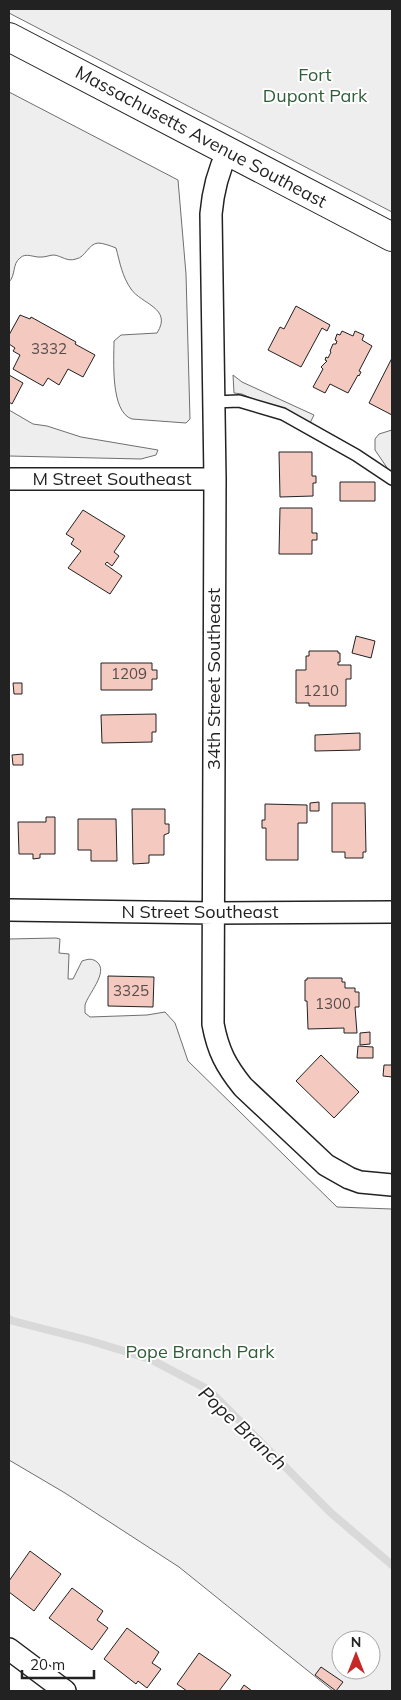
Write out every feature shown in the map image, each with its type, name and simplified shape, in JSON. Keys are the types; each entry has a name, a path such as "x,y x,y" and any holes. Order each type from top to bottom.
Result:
{"street":[{"name":"Massachusetts Avenue Southeast","path":"9,37 392,237"},
{"name":"34th Street Southeast","path":"228,151 220,168 212,202 214,402 213,1013 215,1035 222,1056 243,1087 326,1165 360,1182 392,1185"},
{"name":"M Street Southeast","path":"9,479 214,479"},
{"name":"N Street Southeast","path":"9,910 214,913 392,912"},
{"path":"9,1649 65,1691"}],"lane":[{"path":"214,402 239,401 283,414 348,451 392,479"}],"green space":[{"name":"Fort Dupont Park","path":"9,9 392,9 392,212 9,13"},
{"path":"9,92 178,180 186,274 190,419 186,423 132,419 125,414 120,406 115,384 114,341 121,335 157,333 161,325 161,318 154,307 131,289 123,274 116,248 98,243 89,248 82,256 73,260 54,255 39,257 25,255 18,260 9,282"},
{"path":"9,410 33,424 47,426 81,437 158,450 156,455 141,459 9,456"},
{"path":"392,430 392,475 375,450 375,439 379,434"},
{"name":"Pope Branch Park","path":"56,938 60,939 59,953 69,954 68,979 73,979 82,961 90,959 97,962 100,966 101,971 85,1005 85,1013 90,1017 147,1015 165,1012 175,1023 188,1061 337,1207 392,1209 392,1691 333,1691 179,1567 65,1493 9,1460 9,939"}],"shaded area":[{"path":"233,375 242,382 314,415 309,425 242,394 234,393"}],"building":[{"path":"296,306 330,325 327,331 322,328 301,367 268,350 280,327 284,329"},
{"path":"20,315 30,319 31,317 95,355 83,377 68,369 59,385 48,378 43,386 13,369 20,355 13,351 15,348 9,344 9,335"},
{"path":"342,331 353,336 355,331 364,335 362,340 372,346 359,371 361,372 359,376 348,393 330,384 325,393 313,387 323,369 321,367 327,361 325,360 326,357 328,358 333,344 336,344 337,334 340,335"},
{"path":"392,358 392,415 369,403"},
{"path":"9,375 23,383 12,404 9,402"},
{"path":"279,452 312,452 312,476 316,476 316,483 313,483 313,496 280,497"},
{"path":"340,482 375,482 375,501 340,501"},
{"path":"280,508 312,508 312,533 317,533 317,540 312,540 312,554 279,554"},
{"path":"83,510 125,536 114,552 119,556 112,566 107,562 105,564 122,576 110,594 68,568 81,551 71,544 74,539 66,534"},
{"path":"356,636 375,641 371,658 352,653"},
{"path":"309,651 338,651 340,653 340,662 338,662 338,665 351,665 351,679 346,679 346,706 309,706 309,703 296,703 296,670 306,670 306,656 309,656"},
{"path":"101,663 152,663 152,670 157,670 157,679 152,679 152,690 101,690"},
{"path":"13,683 22,683 22,694 14,694"},
{"path":"156,714 156,732 152,732 152,742 102,743 101,715"},
{"path":"360,733 360,750 315,751 315,735"},
{"path":"23,754 23,765 13,765 12,755"},
{"path":"319,802 319,811 310,811 310,803"},
{"path":"332,803 365,803 366,852 363,852 363,858 345,858 345,852 332,852"},
{"path":"265,804 307,805 307,823 298,823 298,860 266,860 266,828 262,828 262,820 265,820"},
{"path":"132,809 165,809 165,824 169,824 169,833 164,835 164,855 149,855 149,863 133,864"},
{"path":"46,817 55,817 55,854 40,854 40,858 33,859 33,854 19,854 18,822 46,822"},
{"path":"78,819 116,819 117,861 91,861 91,850 78,850"},
{"path":"108,976 154,977 153,1007 108,1006"},
{"path":"307,978 342,978 342,982 345,982 345,988 355,988 355,992 359,992 359,1007 355,1007 357,1033 344,1033 344,1028 308,1029 307,1001 305,1001 305,980"},
{"path":"370,1032 370,1044 360,1045 360,1033"},
{"path":"358,1046 373,1047 373,1058 357,1058"},
{"path":"321,1055 359,1092 334,1118 296,1081"},
{"path":"384,1065 392,1065 392,1077 383,1076"},
{"path":"30,1551 61,1574 34,1611 9,1592 9,1581"},
{"path":"72,1588 103,1611 97,1620 108,1628 92,1650 49,1618"},
{"path":"127,1628 159,1652 152,1663 161,1669 147,1688 138,1681 136,1684 104,1659"},
{"path":"199,1653 231,1675 219,1691 187,1691 177,1684"},
{"path":"321,1667 331,1674 331,1680 343,1682 336,1691 315,1675"},
{"path":"244,1685 252,1691 240,1691"}],"waterway":[{"name":"Pope Branch","path":"9,1319 150,1359 209,1390 331,1513 392,1565"}]}
